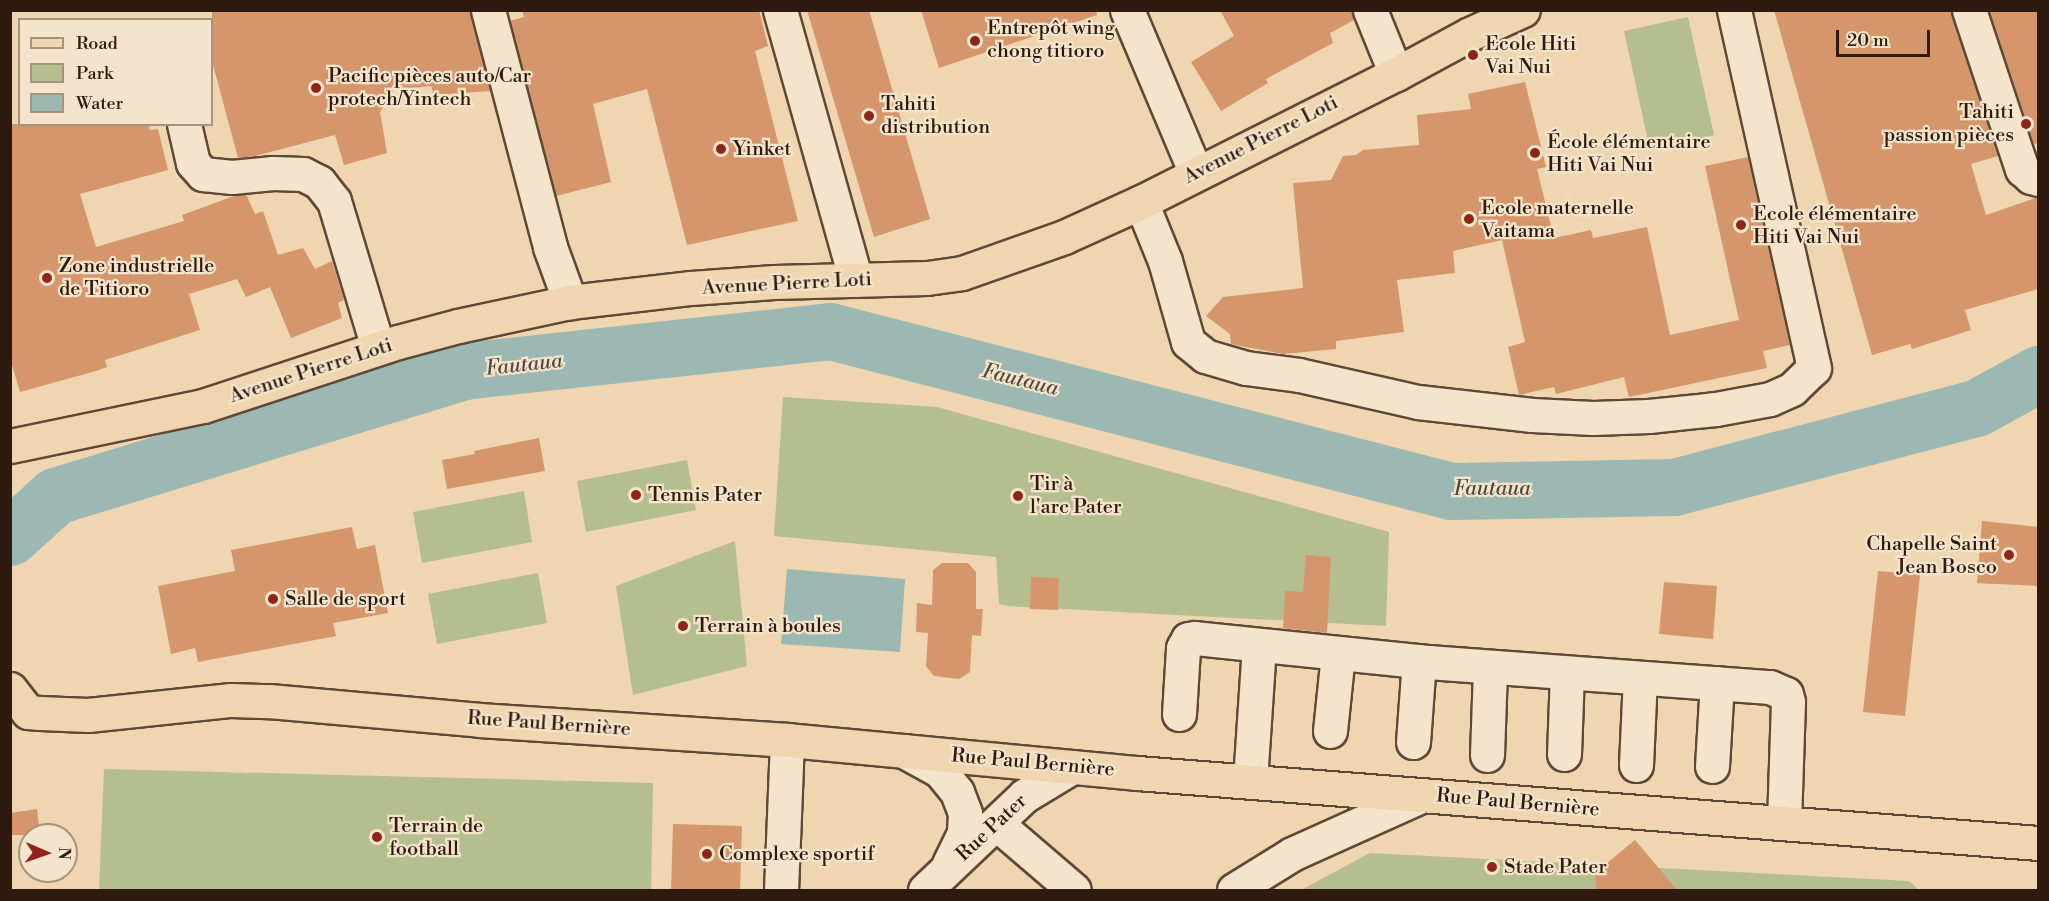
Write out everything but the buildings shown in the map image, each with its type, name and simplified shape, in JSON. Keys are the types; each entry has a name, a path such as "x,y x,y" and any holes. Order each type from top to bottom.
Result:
{"main road":[{"name":"Avenue Pierre Loti","path":"10,446 203,406 378,348 458,326 570,302 691,288 927,278 962,273 1064,237 1141,202 1396,74 1470,34 1523,10"},
{"name":"Rue Paul Bernière","path":"16,707 88,715 231,700 480,720 787,740 1071,767 2038,843"}],"street":[{"path":"488,10 550,246 570,302"},
{"path":"780,10 856,280"},
{"path":"1127,10 1196,173"},
{"path":"1370,10 1396,74"},
{"path":"1141,202 1165,261 1188,342 1205,356 1246,368 1299,375 1418,402 1532,414 1593,418 1649,416 1716,409 1770,399 1792,389 1814,368 1734,10"},
{"path":"1969,10 2022,169 2031,177 2038,179"},
{"path":"184,126 193,163 203,174 232,177 273,173 303,174 319,182 334,201 378,348"},
{"path":"1179,714 1183,648 1188,639 1490,667 1770,687 1786,694 1788,702 1784,823"},
{"path":"1250,781 1259,645"},
{"path":"1330,731 1338,653"},
{"path":"1413,742 1419,661"},
{"path":"1487,754 1490,667"},
{"path":"1564,754 1567,673"},
{"path":"1636,765 1640,678"},
{"path":"1712,766 1717,683"},
{"path":"781,891 787,740"},
{"name":"Rue Pater","path":"904,751 940,771 957,792 965,813 964,833 935,881"},
{"name":"Rue Pater","path":"935,881 998,824 1024,796 1071,767"},
{"path":"1234,891 1292,854 1423,795"},
{"path":"998,824 1074,891"}],"green space":[{"path":"1688,17 1714,135 1650,150 1624,31"},
{"name":"Tir à l'arc Pater","path":"783,397 937,407 1389,532 1386,626 1008,606 999,604 996,557 774,536"},
{"name":"Tennis Pater","path":"687,460 696,510 586,532 577,481"},
{"path":"524,491 532,542 422,563 413,512"},
{"name":"Terrain à boules","path":"735,541 747,666 633,695 616,586"},
{"path":"538,573 547,623 437,644 428,594"},
{"name":"Terrain de football","path":"104,769 653,783 651,890 99,890"},
{"name":"Stade Pater","path":"1370,853 1909,881 1919,890 1301,890"}],"water":[{"path":"787,569 905,579 900,652 781,644"}],"waterway":[{"name":"Fautaua","path":"10,537 55,496 463,371 830,331 1451,491 1674,487 1976,408 2038,374"}],"place":[{"name":"Entrepôt wing chong titioro","path":"975,41"},
{"name":"Ecole Hiti Vai Nui","path":"1473,55"},
{"name":"Pacific pièces auto/Car protech/Yintech","path":"316,88"},
{"name":"Tahiti distribution","path":"869,116"},
{"name":"Tahiti passion pièces","path":"2026,124"},
{"name":"Yinket","path":"721,149"},
{"name":"École élémentaire Hiti Vai Nui","path":"1535,153"},
{"name":"Ecole maternelle Vaitama","path":"1469,219"},
{"name":"Ecole élémentaire Hiti Vai Nui","path":"1741,225"},
{"name":"Zone industrielle de Titioro","path":"47,278"},
{"name":"Tennis Pater","path":"636,495"},
{"name":"Tir à l'arc Pater","path":"1018,496"},
{"name":"Chapelle Saint Jean Bosco","path":"2009,555"},
{"name":"Salle de sport","path":"273,599"},
{"name":"Terrain à boules","path":"683,626"},
{"name":"Terrain de football","path":"377,837"},
{"name":"Complexe sportif","path":"707,854"},
{"name":"Stade Pater","path":"1492,867"}]}
